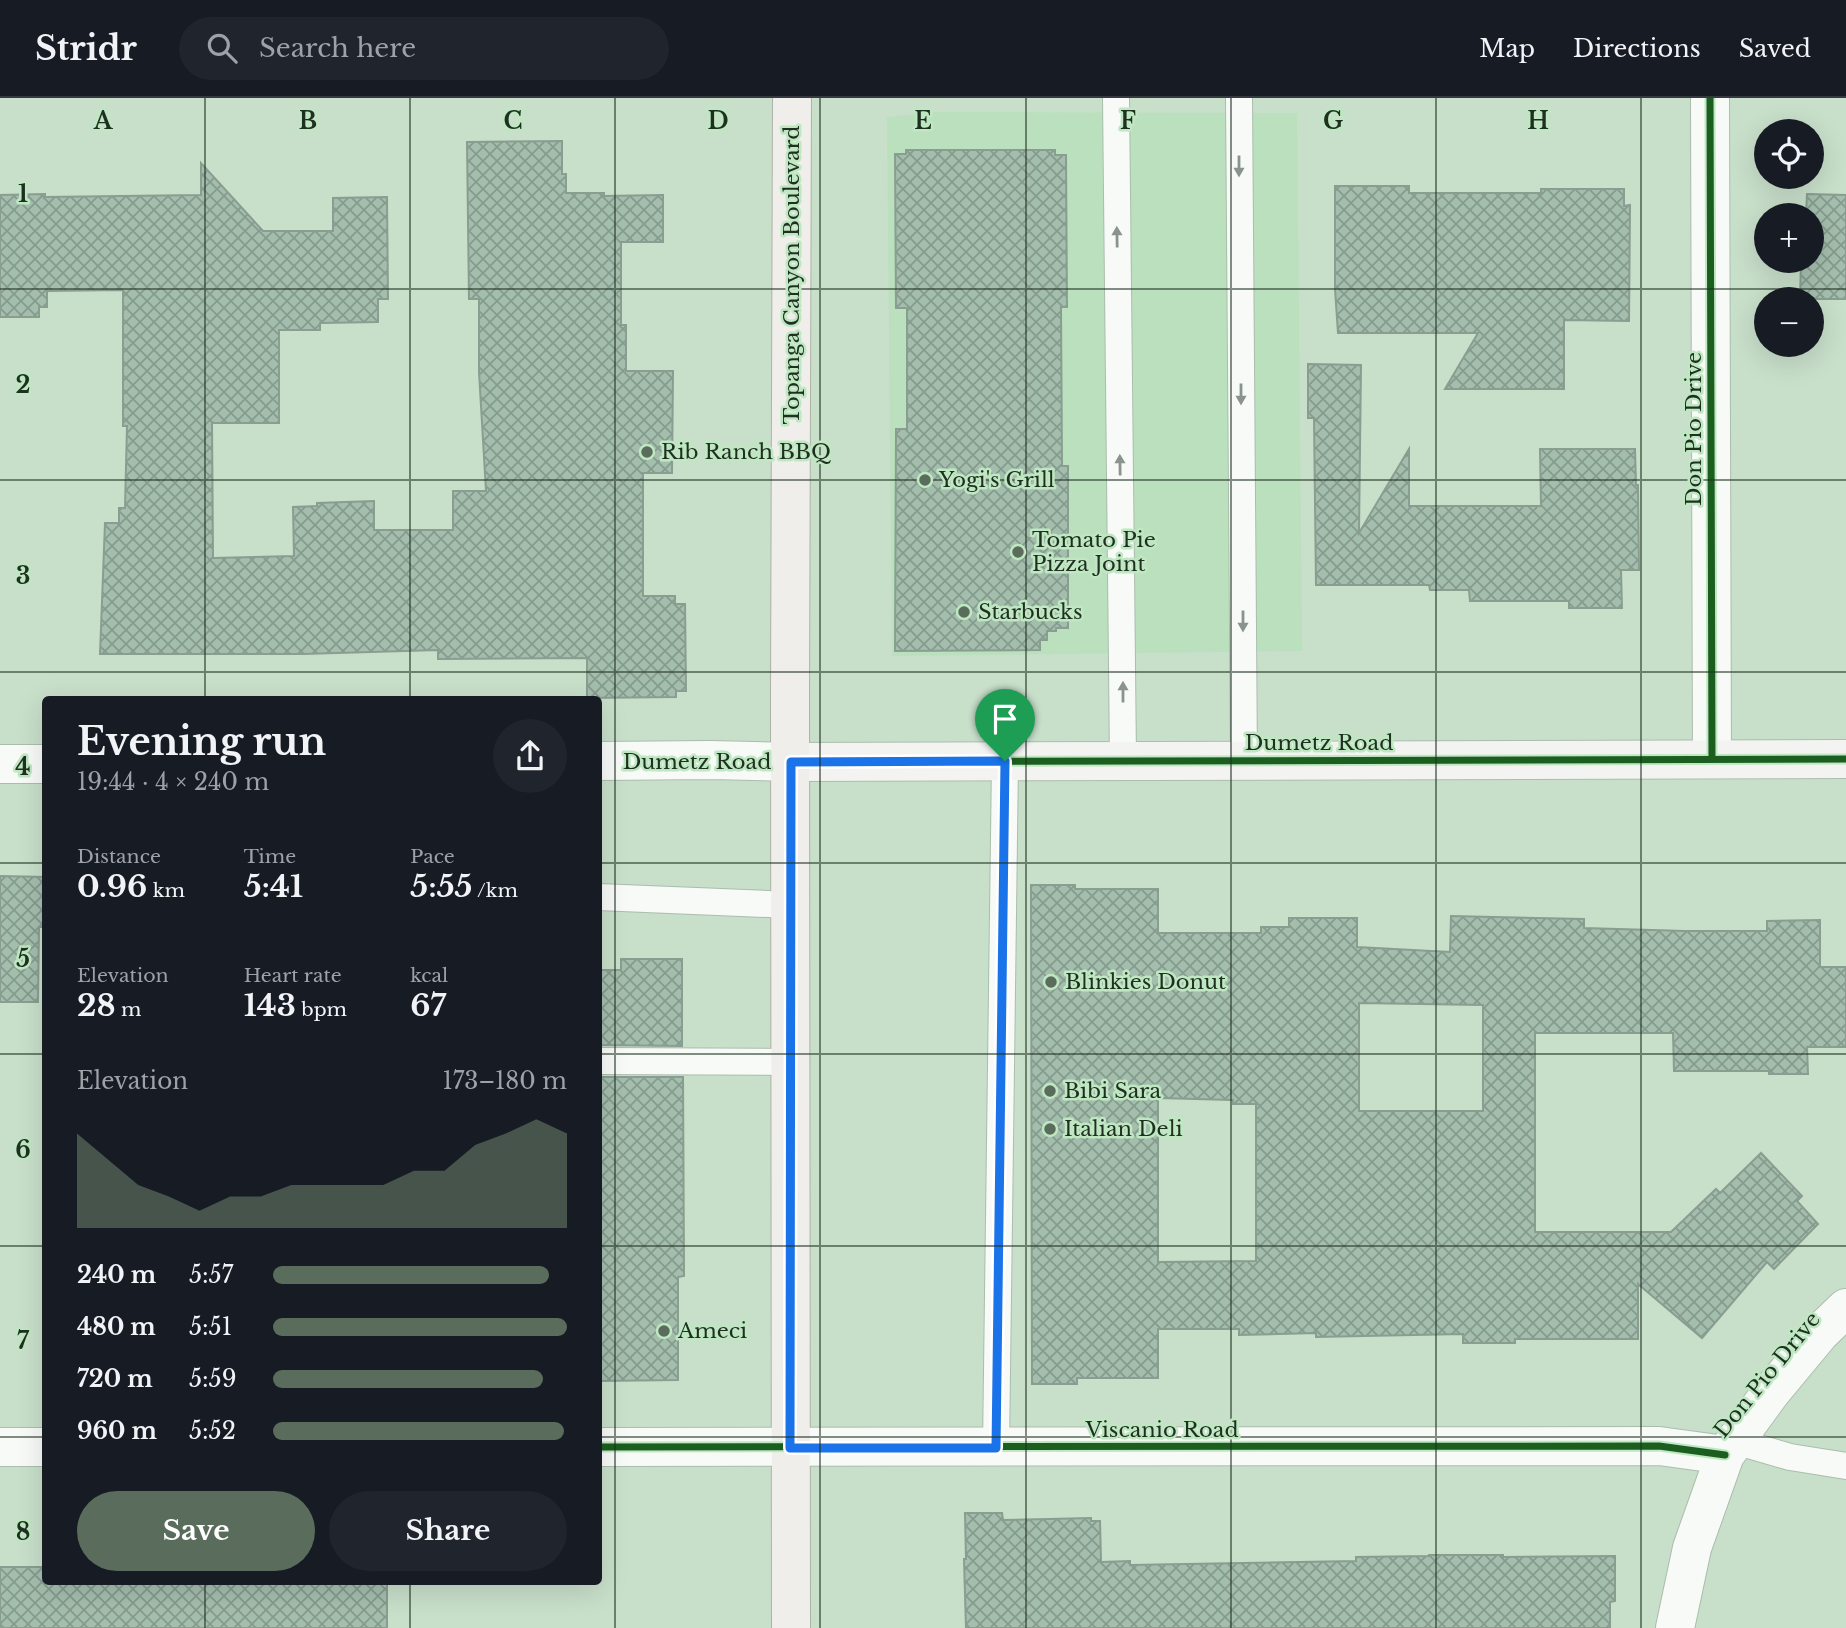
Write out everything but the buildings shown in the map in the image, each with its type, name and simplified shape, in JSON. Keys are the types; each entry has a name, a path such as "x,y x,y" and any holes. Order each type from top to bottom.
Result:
{"main road":[{"name":"Topanga Canyon Boulevard","path":"791,1628 792,98"},
{"name":"Dumetz Road","path":"791,762 1846,759"}],"street":[{"name":"Don Pio Drive","path":"1710,98 1712,760"},
{"name":"Dumetz Road","path":"602,761 791,762"},
{"path":"0,764 42,764"},
{"name":"Don Pio Drive","path":"1675,1628 1692,1548 1730,1448 1771,1392 1820,1333 1846,1308"},
{"path":"0,1447 42,1447"},
{"name":"Viscanio Road","path":"602,1447 1730,1448"}],"lane":[{"path":"1116,98 1124,760"},
{"path":"1239,98 1244,760"},
{"path":"996,1448 1005,761"},
{"path":"602,898 791,905"},
{"path":"602,1061 791,1062"},
{"path":"1730,1448 1846,1466"}],"shaded area":[{"path":"936,112 1297,113 1302,651 892,656 887,117"}],"cycle path":[{"path":"1710,98 1712,759"},
{"path":"791,762 1846,759"},
{"path":"602,1447 1659,1446 1725,1455"}],"place":[{"name":"Rib Ranch BBQ","path":"647,452"},
{"name":"Yogi's Grill","path":"925,480"},
{"name":"Tomato Pie Pizza Joint","path":"1018,552"},
{"name":"Starbucks","path":"964,612"},
{"name":"Blinkies Donut","path":"1051,982"},
{"name":"Bibi Sara","path":"1050,1091"},
{"name":"Italian Deli","path":"1050,1129"},
{"name":"Ameci","path":"664,1331"}],"route":[{"path":"1005,761 996,1448 790,1448 791,762 1005,761"}]}
